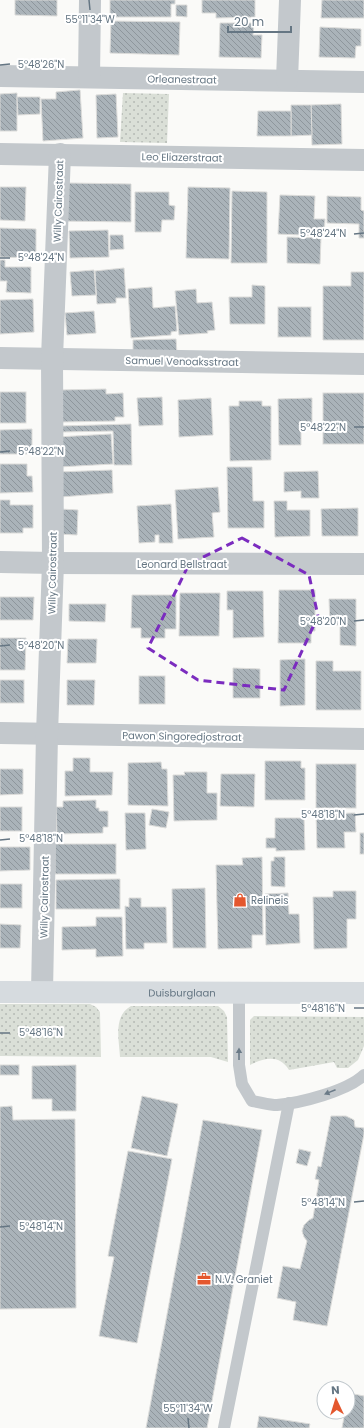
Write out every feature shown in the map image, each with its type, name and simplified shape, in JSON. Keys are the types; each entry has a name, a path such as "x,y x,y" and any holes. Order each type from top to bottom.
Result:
{"street":[{"path":"89,78 90,0"},
{"path":"287,80 290,0"},
{"name":"Orleanestraat","path":"0,76 364,82"},
{"name":"Leo Eliazerstraat","path":"0,154 364,160"},
{"name":"Willy Cairostraat","path":"42,992 52,563 52,358 60,154"},
{"name":"Samuel Venoaksstraat","path":"0,358 364,364"},
{"name":"Leonard Bellstraat","path":"0,562 364,564"},
{"name":"Pawon Singoredjostraat","path":"0,733 364,739"},
{"name":"Duisburglaan","path":"0,992 364,993"}],"lane":[{"path":"239,992 239,1065 242,1084 252,1101 276,1105 318,1097 357,1082 364,1075"},
{"path":"224,1428 289,1103"}],"highlighted area":[{"path":"242,538 309,575 318,616 284,690 198,680 148,648 189,564"}],"shaded area":[{"path":"123,93 169,94 167,143 120,142"},
{"path":"0,1004 90,1004 96,1007 100,1012 101,1057 0,1056"},
{"path":"131,1006 218,1006 224,1011 227,1017 228,1062 211,1057 120,1057 118,1036 119,1022 125,1010"},
{"path":"254,1016 364,1017 364,1046 358,1060 348,1068 337,1068 334,1062 289,1070 281,1061 271,1059 266,1059 250,1065 250,1020"}],"building":[{"path":"15,0 57,0 57,16 15,15"},
{"path":"110,0 175,0 175,4 171,4 171,17 110,17"},
{"path":"202,0 255,0 255,17 216,18 216,13 202,13"},
{"path":"322,0 364,0 364,18 321,18"},
{"path":"176,5 187,5 187,17 176,16"},
{"path":"111,21 180,22 179,55 110,53"},
{"path":"220,23 254,23 253,35 262,35 261,58 219,57"},
{"path":"320,27 361,29 361,46 356,46 355,58 319,57"},
{"path":"80,90 83,138 43,141 41,99 56,99 56,92"},
{"path":"17,93 17,131 0,131 0,94"},
{"path":"116,94 118,137 97,138 96,95"},
{"path":"17,97 40,97 40,114 18,115"},
{"path":"341,104 342,144 312,145 311,105"},
{"path":"291,105 311,105 312,135 291,136"},
{"path":"258,111 291,111 291,136 257,136"},
{"path":"69,183 131,184 131,222 60,221"},
{"path":"0,187 26,187 25,221 0,220"},
{"path":"188,187 230,188 229,259 186,258"},
{"path":"232,191 267,192 267,263 231,263"},
{"path":"135,192 169,192 169,205 175,206 174,220 162,220 161,232 135,232"},
{"path":"280,195 315,196 314,219 325,219 324,236 278,234"},
{"path":"327,196 361,197 361,210 364,211 364,238 359,238 359,224 327,223"},
{"path":"0,228 36,229 36,258 0,257"},
{"path":"108,230 109,257 70,258 69,231"},
{"path":"110,235 123,235 124,249 110,250"},
{"path":"287,237 321,238 320,264 287,263"},
{"path":"0,260 5,260 5,267 31,267 31,293 6,292 7,281 0,281"},
{"path":"124,268 126,298 116,298 116,303 97,304 95,271"},
{"path":"94,270 96,295 72,296 70,272"},
{"path":"351,272 364,272 364,340 323,340 323,286 351,286"},
{"path":"252,285 265,286 265,324 230,324 229,297 252,297"},
{"path":"152,287 153,308 175,306 177,331 171,332 171,335 131,338 128,289"},
{"path":"196,289 197,303 212,302 215,330 207,331 208,333 179,335 175,291"},
{"path":"33,299 34,332 0,334 0,300"},
{"path":"278,307 311,307 311,337 278,337"},
{"path":"94,311 96,333 67,335 65,313"},
{"path":"176,339 177,354 133,355 133,340"},
{"path":"106,389 106,394 123,393 124,417 115,417 115,421 62,422 61,390"},
{"path":"0,392 26,392 26,423 0,423"},
{"path":"323,393 364,393 364,444 323,444"},
{"path":"162,397 163,425 139,426 137,398"},
{"path":"211,398 213,435 179,437 178,400"},
{"path":"312,398 312,426 301,426 301,445 279,445 278,399"},
{"path":"239,401 262,401 262,406 271,406 271,460 230,461 229,406 239,406"},
{"path":"131,424 132,465 114,465 113,431 61,432 61,426"},
{"path":"32,429 32,454 0,454 0,430"},
{"path":"111,434 113,464 58,467 57,437"},
{"path":"0,464 27,464 27,476 32,476 33,492 0,493"},
{"path":"227,467 252,467 253,501 264,501 264,528 228,528"},
{"path":"112,470 113,493 60,497 58,472"},
{"path":"318,471 319,498 301,498 301,491 284,492 284,472"},
{"path":"218,487 220,512 212,513 214,537 178,539 175,490"},
{"path":"0,500 10,500 10,505 33,505 33,528 23,528 23,533 0,533"},
{"path":"274,501 287,501 287,510 310,510 310,536 275,537"},
{"path":"171,504 173,543 159,543 159,535 155,535 155,542 139,543 137,506"},
{"path":"358,508 358,536 322,536 321,509"},
{"path":"60,509 78,510 77,535 59,534"},
{"path":"279,590 315,590 315,631 311,631 311,643 278,643"},
{"path":"227,591 263,591 264,637 233,638 233,610 227,610"},
{"path":"180,593 220,593 219,636 179,636"},
{"path":"132,595 176,595 176,629 165,629 165,638 141,638 141,628 131,628"},
{"path":"0,597 34,597 33,620 0,620"},
{"path":"329,599 356,599 356,646 340,645 340,625 330,625"},
{"path":"69,604 106,604 105,622 69,621"},
{"path":"0,638 26,638 25,670 0,670"},
{"path":"68,639 97,639 96,663 67,663"},
{"path":"305,659 305,705 280,706 280,660"},
{"path":"316,661 333,661 333,671 361,671 361,710 316,710"},
{"path":"233,668 260,669 260,698 233,698"},
{"path":"139,676 165,676 165,704 139,704"},
{"path":"0,680 24,680 24,703 0,703"},
{"path":"67,680 95,680 94,705 67,705"},
{"path":"73,758 90,758 90,772 113,772 112,795 65,796 65,771 73,771"},
{"path":"265,761 301,761 301,768 305,768 305,800 265,800"},
{"path":"161,762 162,769 167,769 168,806 128,805 128,763"},
{"path":"316,764 356,764 356,808 316,808"},
{"path":"0,769 23,769 23,794 0,795"},
{"path":"184,772 207,772 207,793 217,793 217,820 174,821 173,775 185,775"},
{"path":"221,774 255,774 254,807 220,806"},
{"path":"96,800 96,808 99,808 99,811 108,811 108,827 103,827 103,833 57,834 56,807 63,807 63,801"},
{"path":"0,807 22,807 22,831 0,831"},
{"path":"152,809 169,812 166,828 149,825"},
{"path":"125,813 145,813 146,849 126,850"},
{"path":"355,813 356,832 344,832 345,848 317,848 316,814"},
{"path":"275,818 304,818 305,850 276,851 276,848 266,848 266,838 275,838"},
{"path":"360,833 364,833 364,854 360,854"},
{"path":"55,844 116,844 116,874 55,874"},
{"path":"0,847 30,847 30,870 0,871"},
{"name":"Relineis","path":"262,857 263,935 252,935 252,948 218,949 216,865 243,865 242,858"},
{"path":"274,857 285,857 285,887 271,886 271,861 274,861"},
{"path":"120,879 120,909 56,909 56,880"},
{"path":"0,884 22,884 22,908 0,908"},
{"path":"205,888 206,948 173,948 172,889"},
{"path":"333,891 356,891 356,919 347,919 347,948 314,949 313,897 333,897"},
{"path":"288,893 289,914 299,914 300,943 266,945 265,894"},
{"path":"129,898 141,898 141,907 166,907 167,943 144,943 144,949 126,949 125,906 129,907"},
{"path":"96,917 122,917 123,956 96,957 96,949 62,950 62,927 96,926"},
{"path":"0,924 21,925 20,948 0,948"},
{"path":"0,1065 19,1065 19,1075 0,1075"},
{"path":"76,1065 76,1111 52,1111 52,1099 32,1099 32,1066"},
{"path":"142,1096 178,1104 167,1156 131,1148"},
{"path":"12,1106 13,1120 75,1119 76,1308 0,1309 0,1107"},
{"path":"331,1116 346,1116 354,1120 355,1127 364,1128 364,1134 327,1326 293,1320 296,1302 277,1298 283,1266 300,1269 307,1241 302,1231 304,1225 313,1218 319,1180 315,1179 318,1166 321,1167"},
{"name":"N.V. Graniet","path":"203,1120 262,1130 207,1428 146,1428"},
{"path":"299,1149 311,1152 307,1166 296,1163"},
{"path":"128,1151 172,1159 137,1343 99,1336 114,1257 108,1256"},
{"path":"356,1394 364,1396 364,1428 342,1428 344,1420 356,1420"},
{"path":"259,1416 310,1424 309,1428 257,1428"}],"place":[{"name":"Relineis","path":"240,900"},
{"name":"N.V. Graniet","path":"204,1279"}]}
